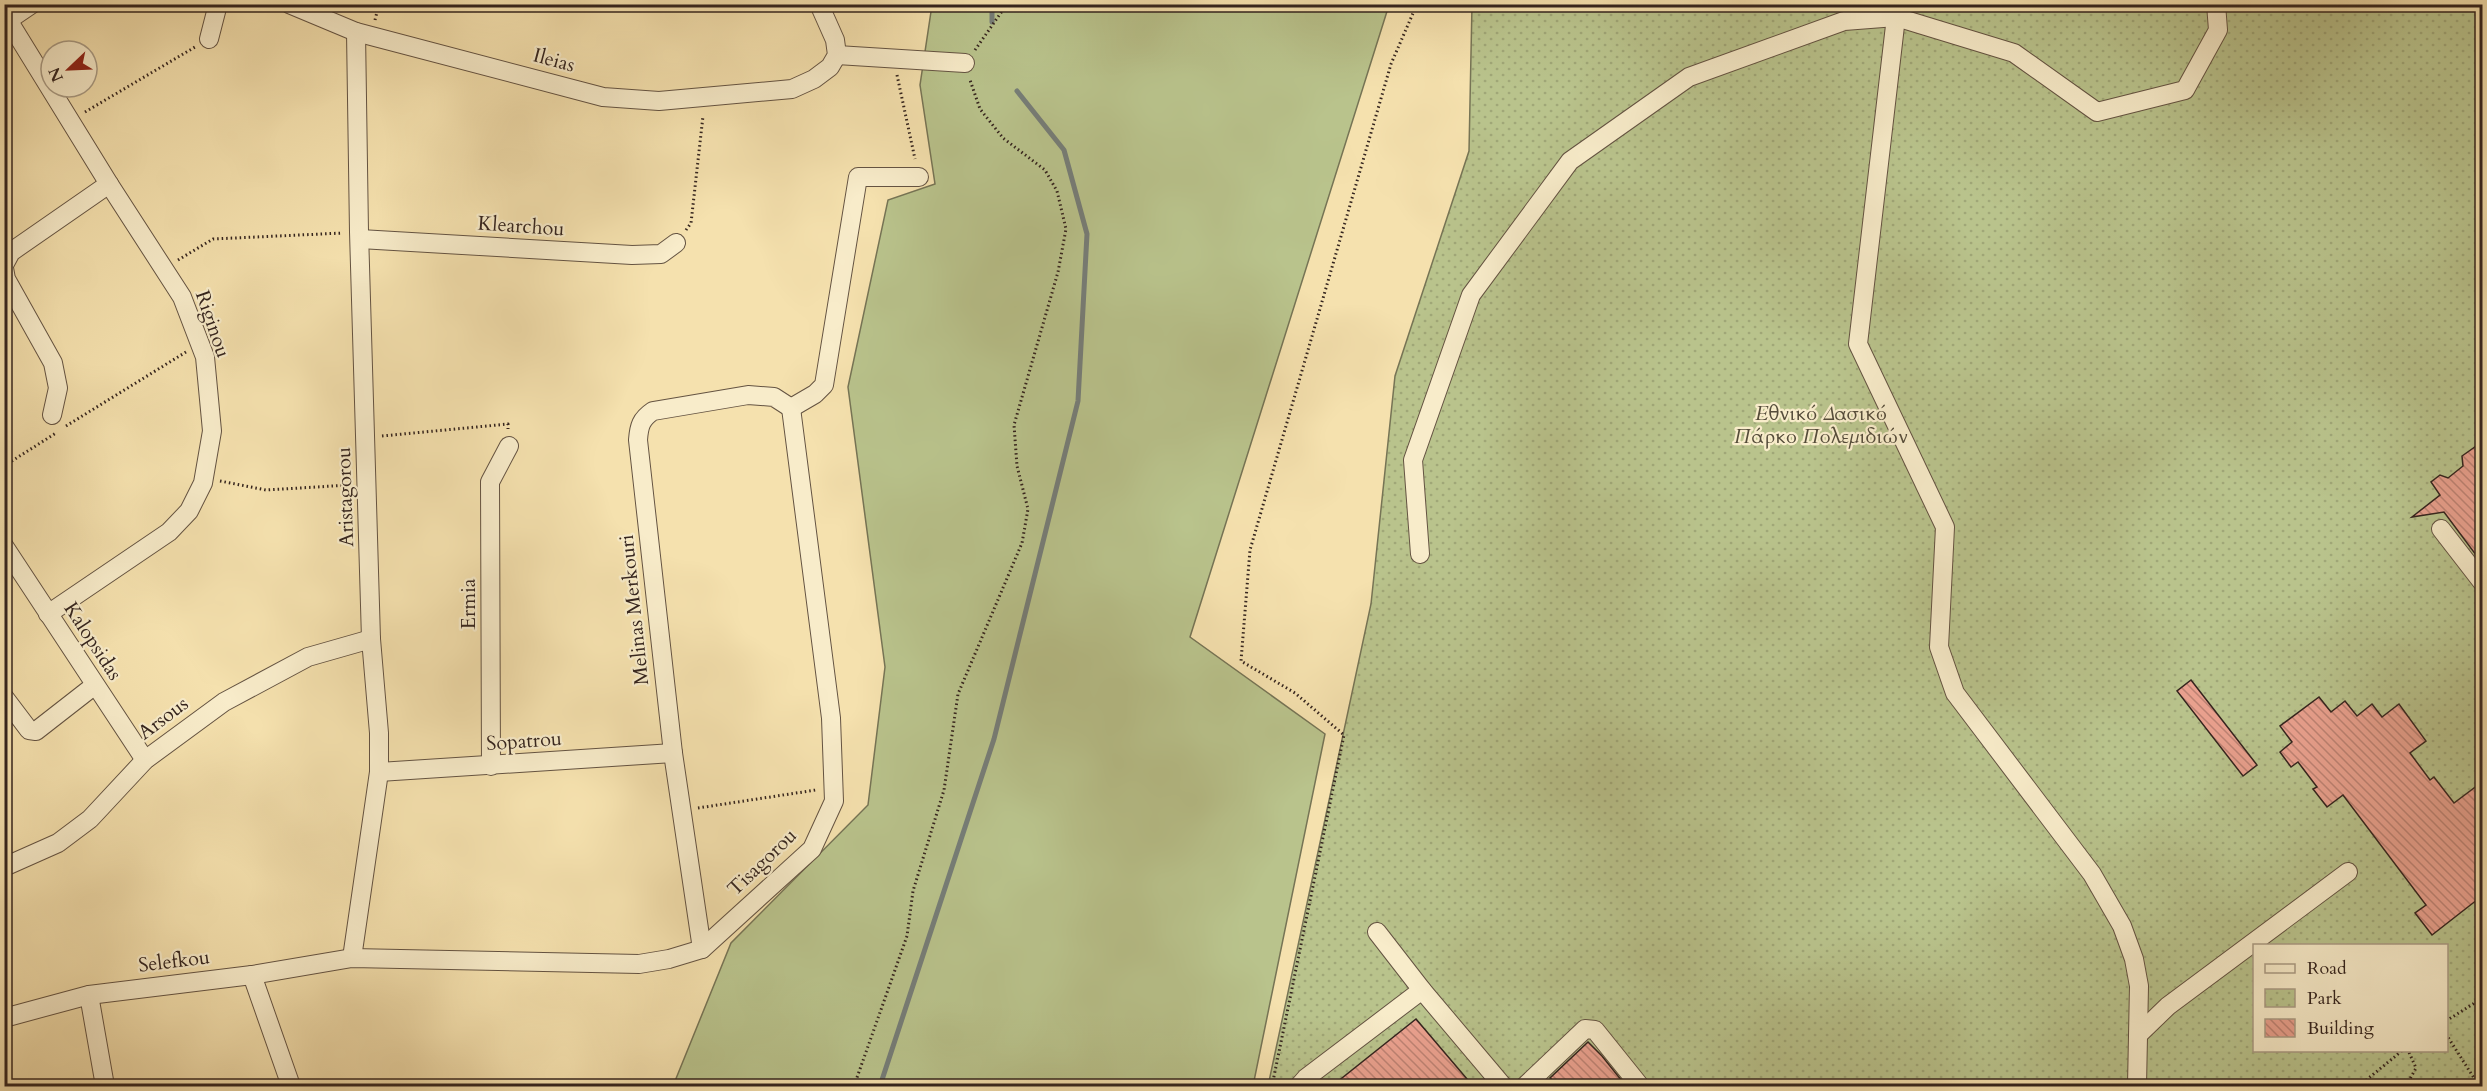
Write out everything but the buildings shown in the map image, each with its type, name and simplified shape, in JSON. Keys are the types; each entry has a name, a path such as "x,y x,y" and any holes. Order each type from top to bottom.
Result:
{"street":[{"path":"6,21 32,4"},
{"path":"209,39 218,4"},
{"name":"Ileias","path":"289,4 356,32 603,96 659,102 792,90 814,79 830,67 837,56"},
{"path":"819,4 835,40 837,56 965,63"},
{"path":"1420,554 1413,460 1471,296 1570,161 1689,77 1841,13 1896,17 2014,53 2097,112 2185,90 2218,30 2216,4"},
{"path":"1896,17 1858,344 1945,527 1939,647 1955,693 2091,874 2122,926 2134,959 2139,986 2137,1086"},
{"name":"Riginou","path":"6,21 182,297 205,357 212,430 204,478 189,511 169,532 48,614"},
{"name":"Aristagorou","path":"351,958 379,772 379,734 371,639 356,32"},
{"path":"791,408 815,394 824,385 858,177 919,177"},
{"path":"52,415 58,388 53,363 6,279 4,267 11,252 109,184"},
{"name":"Klearchou","path":"360,235 632,255 661,254 676,243"},
{"name":"Melinas Merkouri","path":"702,949 673,753 638,440 639,427 645,417 653,411 748,395 774,397 791,408"},
{"name":"Tisagorou","path":"351,958 639,964 669,959 702,949 812,849 834,801 831,718 791,408"},
{"name":"Ermia","path":"491,766 489,482 509,446"},
{"path":"2442,529 2482,582"},
{"name":"Kalopsidas","path":"4,546 145,760"},
{"name":"Arsous","path":"4,867 58,843 90,819 145,760 224,702 308,657 371,639"},
{"path":"4,697 29,730 36,731 95,685"},
{"name":"Sopatrou","path":"379,772 673,753"},
{"path":"2139,1034 2168,1006 2348,872"},
{"path":"1377,932 1422,990 1503,1086"},
{"name":"Selefkou","path":"4,1018 89,994 252,975 351,958"},
{"path":"252,975 291,1086"},
{"path":"1299,1086 1306,1078 1422,990"},
{"path":"89,994 105,1086"},
{"path":"1525,1086 1585,1029 1595,1030 1640,1086"}],"path":[{"path":"854,1086 907,936 913,891 944,790 958,694 1022,543 1028,509 1017,466 1014,425 1059,272 1066,229 1057,191 1053,184 1044,170 1003,138 980,109 965,63 1007,4"},
{"path":"1272,1086 1344,735 1296,693 1241,661 1250,550 1391,64 1417,4"},
{"path":"70,121 209,39"},
{"path":"896,67 919,177"},
{"path":"676,243 692,223 704,99"},
{"path":"164,269 213,239 360,235"},
{"path":"4,466 200,343"},
{"path":"365,437 508,424 509,446"},
{"path":"204,478 266,490 367,484"},
{"path":"680,811 833,787"},
{"path":"2448,1020 2473,1004 2482,993"},
{"path":"2448,1037 2479,1086"},
{"path":"2359,1086 2401,1052"},
{"path":"2406,1086 2416,1068 2409,1052"}],"green space":[{"path":"932,5 1389,5 1190,637 1325,734 1253,1086 673,1086 731,943 868,805 885,667 848,387 888,200 935,184 920,85"},
{"name":"Εθνικό Δασικό Πάρκο Πολεμιδιών","path":"1472,5 2482,5 2482,1086 1268,1086 1371,604 1395,376 1469,151"}],"waterway":[{"path":"992,4 992,22"},
{"path":"880,1086 994,739 1078,401 1087,234 1064,150 1017,91"}]}
